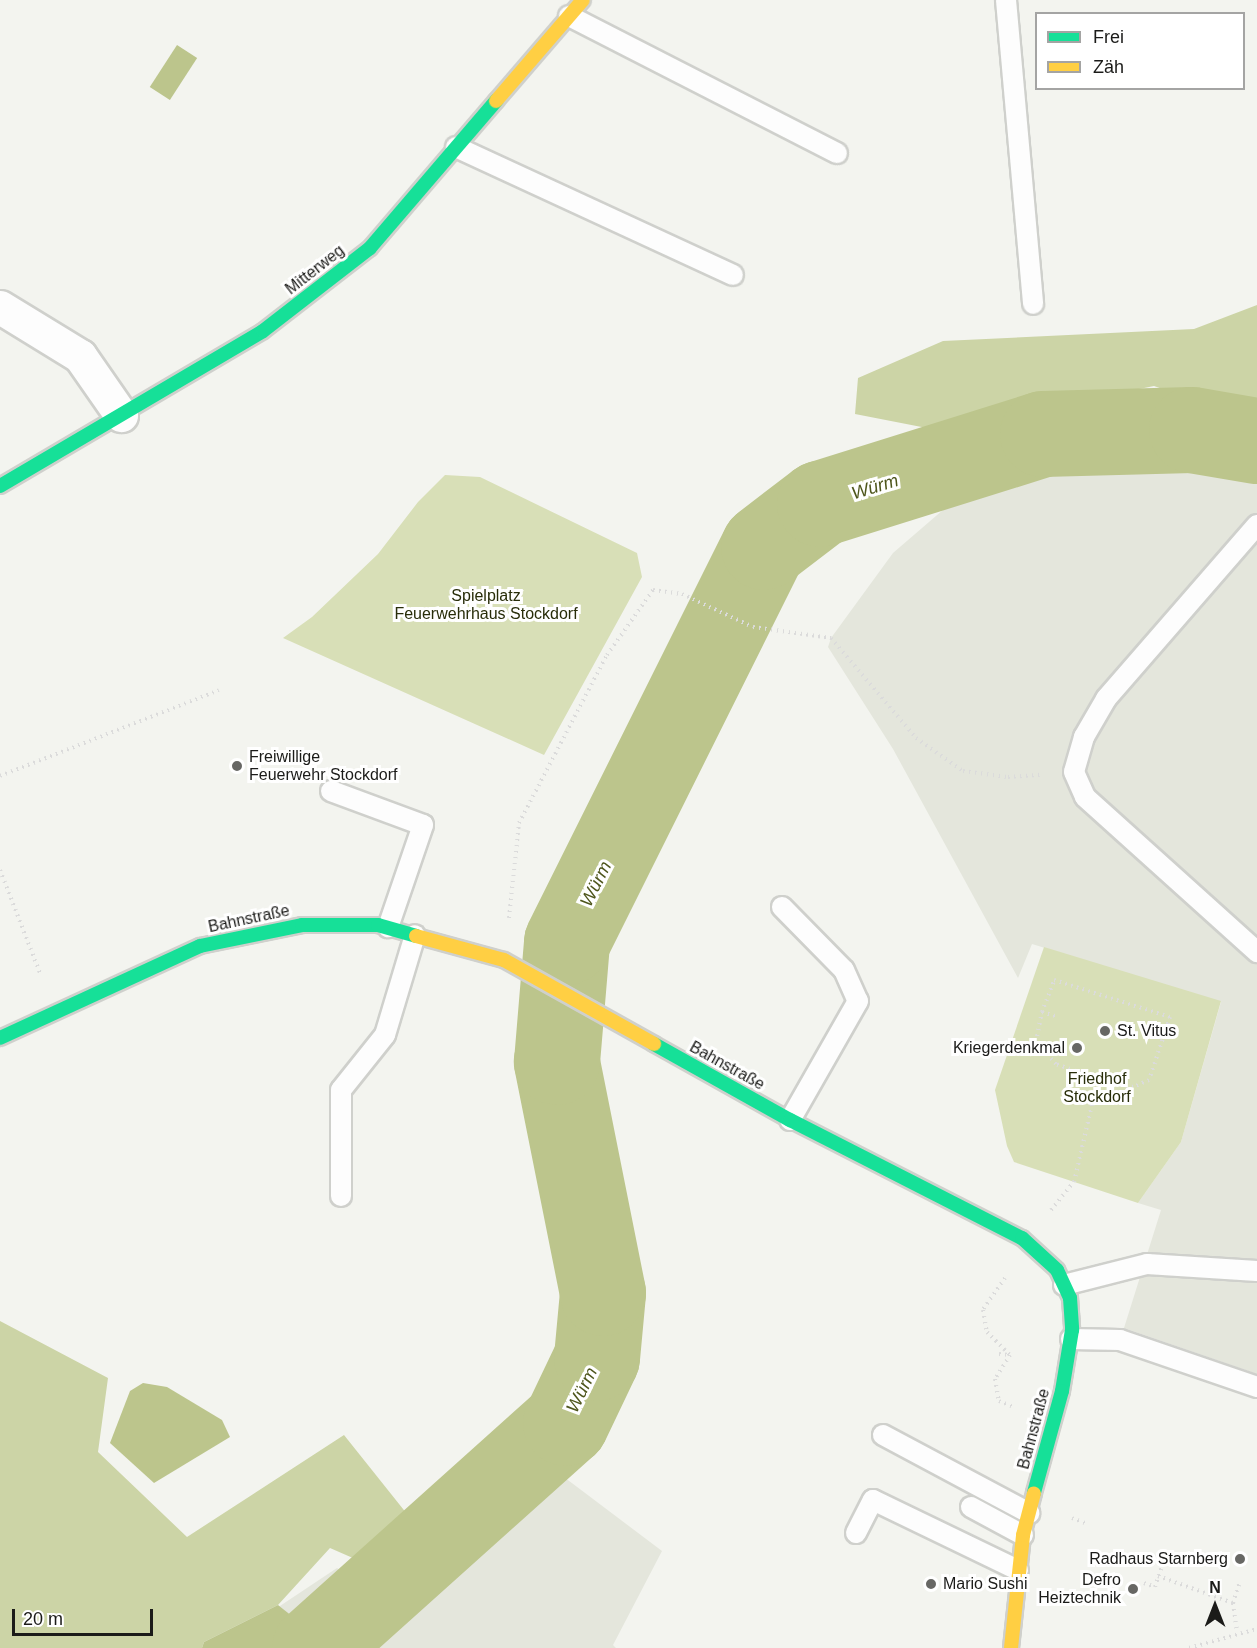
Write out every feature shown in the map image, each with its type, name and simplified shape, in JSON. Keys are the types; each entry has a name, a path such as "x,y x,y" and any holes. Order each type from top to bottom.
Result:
{"street":[{"name":"Mitterweg","path":"0,486 263,331 370,248 583,0"},
{"path":"0,307 80,356 121,416"},
{"name":"Bahnstraße","path":"0,1038 200,946 302,925 388,927 504,960 790,1120 1025,1242 1050,1262 1064,1285 1070,1298 1071,1338 1062,1391 1023,1535 1011,1648"}],"lane":[{"path":"1006,0 1033,304"},
{"path":"569,16 837,153"},
{"path":"456,147 733,275"},
{"path":"1257,525 1106,699 1084,737 1074,772 1085,797 1257,952"},
{"path":"331,791 423,825 388,927"},
{"path":"782,907 844,970 858,1001 790,1120"},
{"path":"341,1196 341,1090 385,1035 415,935"},
{"path":"1064,1285 1147,1264 1257,1271"},
{"path":"1071,1338 1120,1340 1257,1387"},
{"path":"883,1435 1029,1513"},
{"path":"856,1533 873,1500 1018,1570"},
{"path":"971,1507 1023,1535"}],"path":[{"path":"504,960 519,823 607,655 653,590 682,594 753,627 831,638 916,738 963,771 1008,777 1074,772"},
{"path":"0,776 219,690"},
{"path":"0,870 56,1011"},
{"path":"1054,980 1170,1017 1149,1080 1133,1087 1098,1079 1056,1064 1036,1042 1042,1012 1054,980"},
{"path":"1042,1012 1055,1016"},
{"path":"1025,1242 1074,1182 1098,1079"},
{"path":"1000,1287 983,1310 987,1332 1010,1355"},
{"path":"999,1354 1010,1355"},
{"path":"1010,1355 995,1379 999,1401 1022,1409"},
{"path":"1144,1583 1155,1587 1165,1557"},
{"path":"1158,1576 1233,1603"},
{"path":"1237,1632 1233,1603 1239,1584"},
{"path":"1189,1648 1237,1632 1257,1629"}],"shaded area":[{"path":"177,45 197,58 170,100 150,87"},
{"path":"1257,305 1257,422 1154,386 937,430 855,414 858,378 943,341 1194,329"},
{"path":"1257,397 1257,1374 1124,1328 1161,1210 1138,1203 1181,1142 1221,1002 1032,944 1018,978 893,749 828,647 831,638 893,553 994,466"},
{"path":"0,1321 108,1378 98,1452 187,1537 344,1435 415,1524 378,1569 330,1548 278,1605 204,1642 202,1648 0,1648"},
{"path":"143,1383 167,1387 222,1420 230,1437 154,1483 110,1443 130,1391"},
{"path":"544,1462 662,1551 613,1645 616,1648 217,1648 337,1568 368,1591 394,1568 426,1595"},
{"path":"278,1605 332,1648 202,1648 204,1642"}],"green space":[{"name":"Spielplatz Feuerwehrhaus Stockdorf","path":"445,475 480,477 637,553 642,577 544,755 283,638 312,617 378,554 418,502"},
{"name":"Friedhof Stockdorf","path":"1044,947 1221,1001 1181,1142 1138,1203 1014,1162 1007,1146 995,1090"}],"waterway":[{"name":"Würm","path":"315,1648 566,1423 597,1358 603,1293 557,1062 567,942 764,547 820,504 1043,434 1192,430 1257,441"}],"traffic: fast":[{"path":"0,486 263,331 370,248 496,101"},
{"path":"0,1038 200,946 302,925 378,925 416,936"},
{"path":"654,1044 790,1120 1022,1238 1057,1270 1070,1298 1072,1330 1062,1391 1034,1493"}],"traffic: slow":[{"path":"496,101 583,0"},
{"path":"416,936 504,960 654,1044"},
{"path":"1011,1648 1023,1535 1034,1493"}],"place":[{"name":"Freiwillige Feuerwehr Stockdorf","path":"237,766"},
{"name":"St. Vitus","path":"1105,1031"},
{"name":"Kriegerdenkmal","path":"1077,1048"},
{"name":"Radhaus Starnberg","path":"1240,1559"},
{"name":"Mario Sushi","path":"931,1584"},
{"name":"Defro Heiztechnik","path":"1133,1589"}]}
